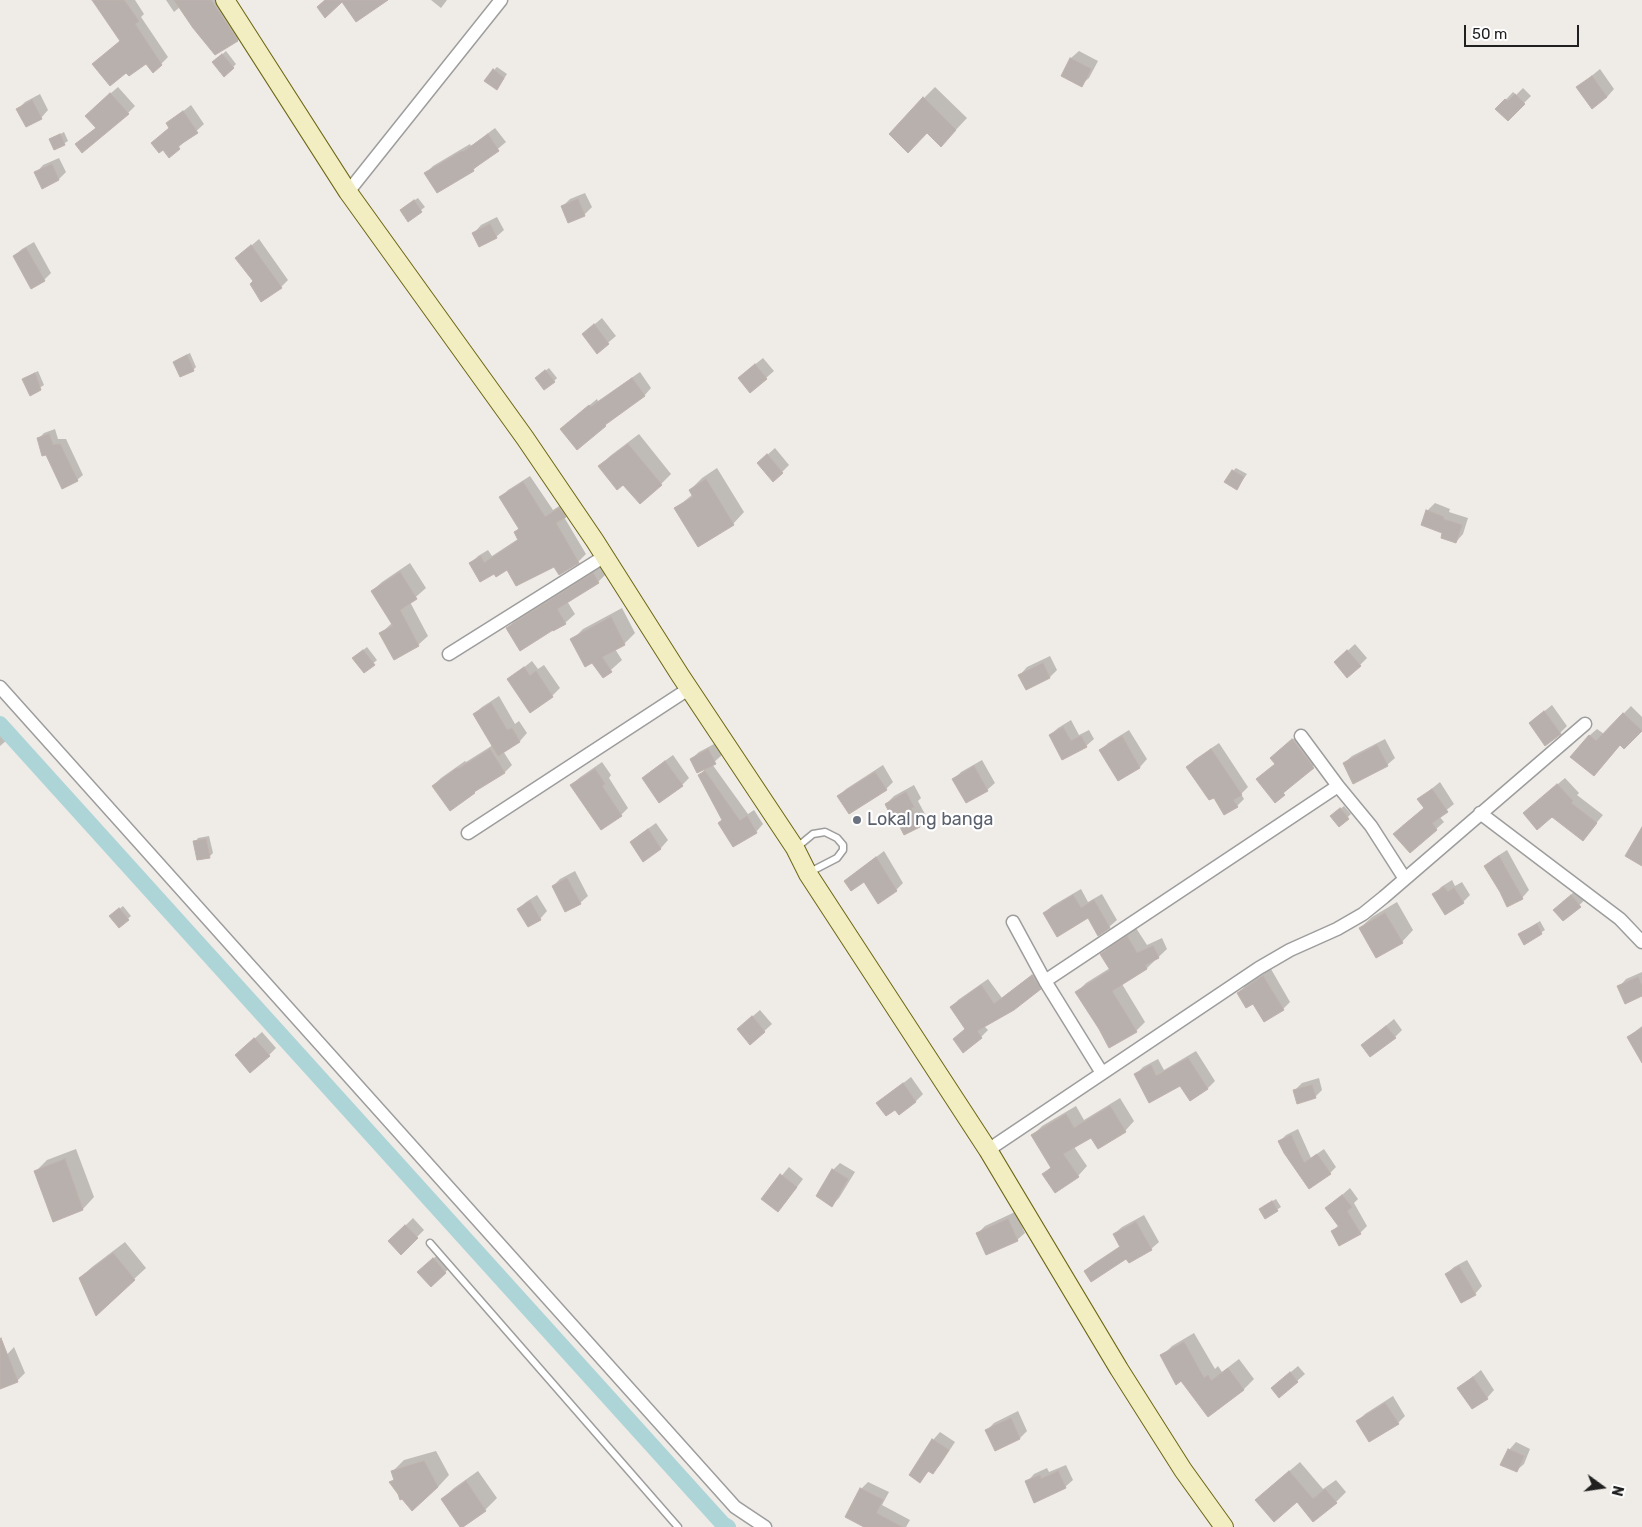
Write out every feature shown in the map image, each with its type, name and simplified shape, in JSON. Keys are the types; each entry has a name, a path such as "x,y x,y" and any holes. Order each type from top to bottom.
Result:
{"main road":[{"path":"225,0 348,192 519,430 604,556 795,848 808,874 988,1150 1129,1384 1183,1470 1224,1527"}],"street":[{"path":"348,192 501,0"},
{"path":"449,654 604,556"},
{"path":"0,687 735,1507 765,1527"},
{"path":"468,834 690,688"},
{"path":"988,1150 1259,968 1290,950 1337,929 1363,914 1585,724"},
{"path":"1301,736 1371,826 1405,879"},
{"path":"1045,980 1338,786"},
{"path":"1480,814 1620,919 1642,942"},
{"path":"1013,922 1045,980 1102,1073"}],"lane":[{"path":"795,848 813,834 825,832 837,838 843,846 837,858 808,874"},
{"path":"430,1243 678,1527"}],"building":[{"path":"92,0 124,0 139,21 135,24 162,65 153,73 146,64 129,76 126,73 110,86 92,64 120,41"},
{"path":"174,0 211,0 238,41 215,55 193,28"},
{"path":"325,0 388,0 356,22 342,2 325,18 317,7"},
{"path":"222,54 234,68 224,77 212,62"},
{"path":"1070,58 1091,69 1082,87 1061,76"},
{"path":"493,69 504,78 497,90 484,81"},
{"path":"1592,76 1607,97 1592,109 1576,87"},
{"path":"110,93 129,114 82,153 75,144 96,128 85,116"},
{"path":"1515,94 1525,104 1508,121 1495,109 1505,99 1508,101"},
{"path":"923,97 956,130 941,147 927,133 908,153 889,134"},
{"path":"32,100 42,119 26,127 16,109"},
{"path":"183,111 198,133 178,146 180,149 169,158 163,150 159,153 151,143 169,128 166,123"},
{"path":"60,134 65,145 54,150 49,139"},
{"path":"488,134 499,151 473,169 474,171 437,193 424,173 463,152"},
{"path":"52,164 59,180 42,189 34,172"},
{"path":"578,199 585,216 568,223 561,206"},
{"path":"414,200 422,212 408,222 400,210"},
{"path":"490,224 497,238 479,247 472,233"},
{"path":"251,245 282,288 261,302 250,284 253,281 235,258"},
{"path":"26,248 45,281 31,289 13,256"},
{"path":"594,324 609,344 597,354 582,334"},
{"path":"187,355 194,371 180,377 173,362"},
{"path":"755,364 767,379 750,393 738,378"},
{"path":"545,370 555,382 544,390 535,378"},
{"path":"35,373 41,390 30,396 22,379"},
{"path":"632,378 645,396 605,425 577,450 560,429 589,405 591,407"},
{"path":"49,434 53,445 60,444 78,481 62,489 46,455 42,456 37,438"},
{"path":"628,444 662,485 640,504 623,485 617,490 598,466"},
{"path":"767,454 783,473 773,482 757,463"},
{"path":"1232,470 1244,477 1237,490 1224,482"},
{"path":"706,479 734,525 698,547 674,508 693,497 689,490"},
{"path":"523,482 545,517 559,508 566,517 556,523 579,563 559,575 554,567 516,586 507,570 496,577 494,574 480,582 469,563 481,556 484,563 518,540 514,532 519,529 499,497"},
{"path":"1426,510 1444,517 1443,519 1462,525 1456,543 1441,538 1442,533 1421,525"},
{"path":"400,572 417,599 400,610 419,646 394,660 379,633 393,626 371,591"},
{"path":"593,573 599,583 557,609 566,624 520,651 506,628"},
{"path":"611,617 625,645 602,657 612,672 603,678 592,663 585,667 570,639"},
{"path":"363,650 375,665 364,673 352,658"},
{"path":"1347,650 1361,666 1347,678 1334,662"},
{"path":"1043,663 1050,678 1026,690 1018,675"},
{"path":"524,667 530,676 536,671 553,697 530,713 507,679"},
{"path":"491,703 507,730 512,728 520,742 498,756 473,714"},
{"path":"1544,711 1561,734 1545,746 1529,723"},
{"path":"1623,713 1642,731 1624,749 1620,745 1594,776 1570,757 1589,735 1596,741"},
{"path":"1063,727 1071,741 1081,736 1087,747 1062,760 1049,735"},
{"path":"1122,736 1140,768 1118,781 1099,750"},
{"path":"1292,739 1314,768 1283,793 1285,795 1275,803 1256,779 1275,764 1270,758"},
{"path":"1377,745 1388,766 1353,784 1343,763"},
{"path":"490,749 505,773 474,792 450,811 432,786 457,768"},
{"path":"708,749 716,764 697,773 690,759"},
{"path":"1211,749 1242,795 1233,800 1238,807 1224,815 1214,798 1209,800 1186,767"},
{"path":"665,761 683,786 659,803 642,778"},
{"path":"974,766 988,791 966,803 952,779"},
{"path":"595,769 605,784 602,786 622,816 601,830 570,785"},
{"path":"705,771 740,821 747,816 757,833 733,847 718,823 722,820 698,775"},
{"path":"875,772 887,790 849,814 837,796"},
{"path":"1557,784 1573,801 1571,803 1597,823 1583,841 1552,817 1537,830 1523,813"},
{"path":"1432,789 1448,812 1432,823 1437,830 1410,853 1393,834 1424,808 1417,799"},
{"path":"906,792 914,807 911,808 920,827 904,835 895,817 892,818 885,804"},
{"path":"1340,808 1349,819 1339,827 1330,816"},
{"path":"1642,827 1642,866 1625,856"},
{"path":"648,829 661,849 643,862 630,842"},
{"path":"206,839 210,858 197,860 193,841"},
{"path":"1499,856 1523,899 1507,907 1484,866"},
{"path":"876,857 897,891 878,904 864,882 851,891 844,881"},
{"path":"567,878 581,904 565,912 552,886"},
{"path":"1444,887 1448,892 1454,888 1464,903 1445,915 1432,894"},
{"path":"1073,895 1081,908 1094,900 1110,928 1098,936 1088,918 1057,937 1043,913"},
{"path":"1571,895 1581,907 1563,921 1553,910"},
{"path":"530,901 541,920 528,927 517,909"},
{"path":"119,908 129,920 119,928 109,916"},
{"path":"1385,913 1403,943 1376,958 1359,928"},
{"path":"1537,924 1542,934 1524,945 1518,934"},
{"path":"1127,936 1137,953 1153,946 1159,958 1145,965 1147,969 1112,991 1137,1032 1109,1048 1075,992 1110,970 1100,954"},
{"path":"1032,975 1041,989 1014,1010 977,1031 982,1038 963,1053 953,1039 965,1029 950,1007 981,985 994,1004"},
{"path":"1263,976 1284,1010 1264,1022 1253,1004 1246,1008 1237,993"},
{"path":"1638,977 1642,986 1642,996 1625,1004 1617,986"},
{"path":"752,1016 765,1032 750,1045 737,1029"},
{"path":"1386,1026 1396,1038 1370,1057 1361,1045"},
{"path":"1642,1028 1642,1063 1627,1037"},
{"path":"254,1038 270,1056 250,1073 235,1055"},
{"path":"1188,1058 1208,1089 1190,1101 1180,1086 1149,1103 1134,1074 1151,1065 1156,1076"},
{"path":"903,1083 916,1102 899,1115 895,1110 886,1116 876,1103"},
{"path":"1312,1085 1316,1098 1297,1104 1293,1090"},
{"path":"1110,1106 1126,1132 1098,1149 1091,1138 1063,1154 1079,1177 1055,1193 1042,1174 1051,1168 1031,1135 1066,1114 1074,1128"},
{"path":"1291,1135 1304,1163 1317,1154 1331,1174 1309,1189 1278,1141"},
{"path":"65,1159 83,1210 53,1222 34,1171"},
{"path":"832,1169 848,1179 832,1207 816,1196"},
{"path":"780,1174 797,1187 778,1212 761,1199"},
{"path":"1342,1195 1352,1207 1347,1211 1361,1234 1339,1246 1331,1231 1339,1227 1325,1208"},
{"path":"1272,1201 1278,1211 1265,1219 1259,1209"},
{"path":"1008,1219 1018,1241 986,1255 976,1233"},
{"path":"1136,1222 1152,1250 1129,1263 1126,1259 1091,1282 1084,1271 1120,1247 1113,1234"},
{"path":"405,1225 418,1238 401,1255 388,1241"},
{"path":"113,1253 135,1280 96,1316 79,1278"},
{"path":"433,1258 446,1273 431,1287 417,1272"},
{"path":"1459,1266 1476,1295 1461,1303 1445,1274"},
{"path":"0,1339 18,1382 0,1389"},
{"path":"1184,1342 1204,1378 1208,1375 1211,1381 1228,1368 1244,1390 1208,1417 1181,1381 1176,1385 1160,1355"},
{"path":"1290,1372 1298,1382 1279,1398 1271,1388"},
{"path":"1473,1377 1488,1399 1472,1409 1457,1388"},
{"path":"1385,1403 1399,1424 1369,1442 1356,1421"},
{"path":"1011,1418 1020,1439 995,1451 985,1430"},
{"path":"932,1439 949,1450 933,1474 928,1471 920,1483 909,1475"},
{"path":"1508,1449 1524,1456 1517,1472 1500,1465"},
{"path":"424,1461 438,1487 412,1511 402,1499 400,1500 389,1482 394,1480 391,1471"},
{"path":"1058,1471 1066,1488 1034,1503 1025,1481 1040,1475 1041,1479"},
{"path":"1289,1471 1313,1499 1325,1489 1337,1503 1313,1522 1297,1502 1274,1522 1255,1500"},
{"path":"466,1481 486,1511 463,1527 460,1527 441,1499"},
{"path":"860,1488 883,1500 876,1513 902,1527 864,1527 845,1517"}],"waterway":[{"path":"0,724 723,1524 728,1527"}],"place":[{"name":"Lokal ng banga","path":"857,820"}]}
